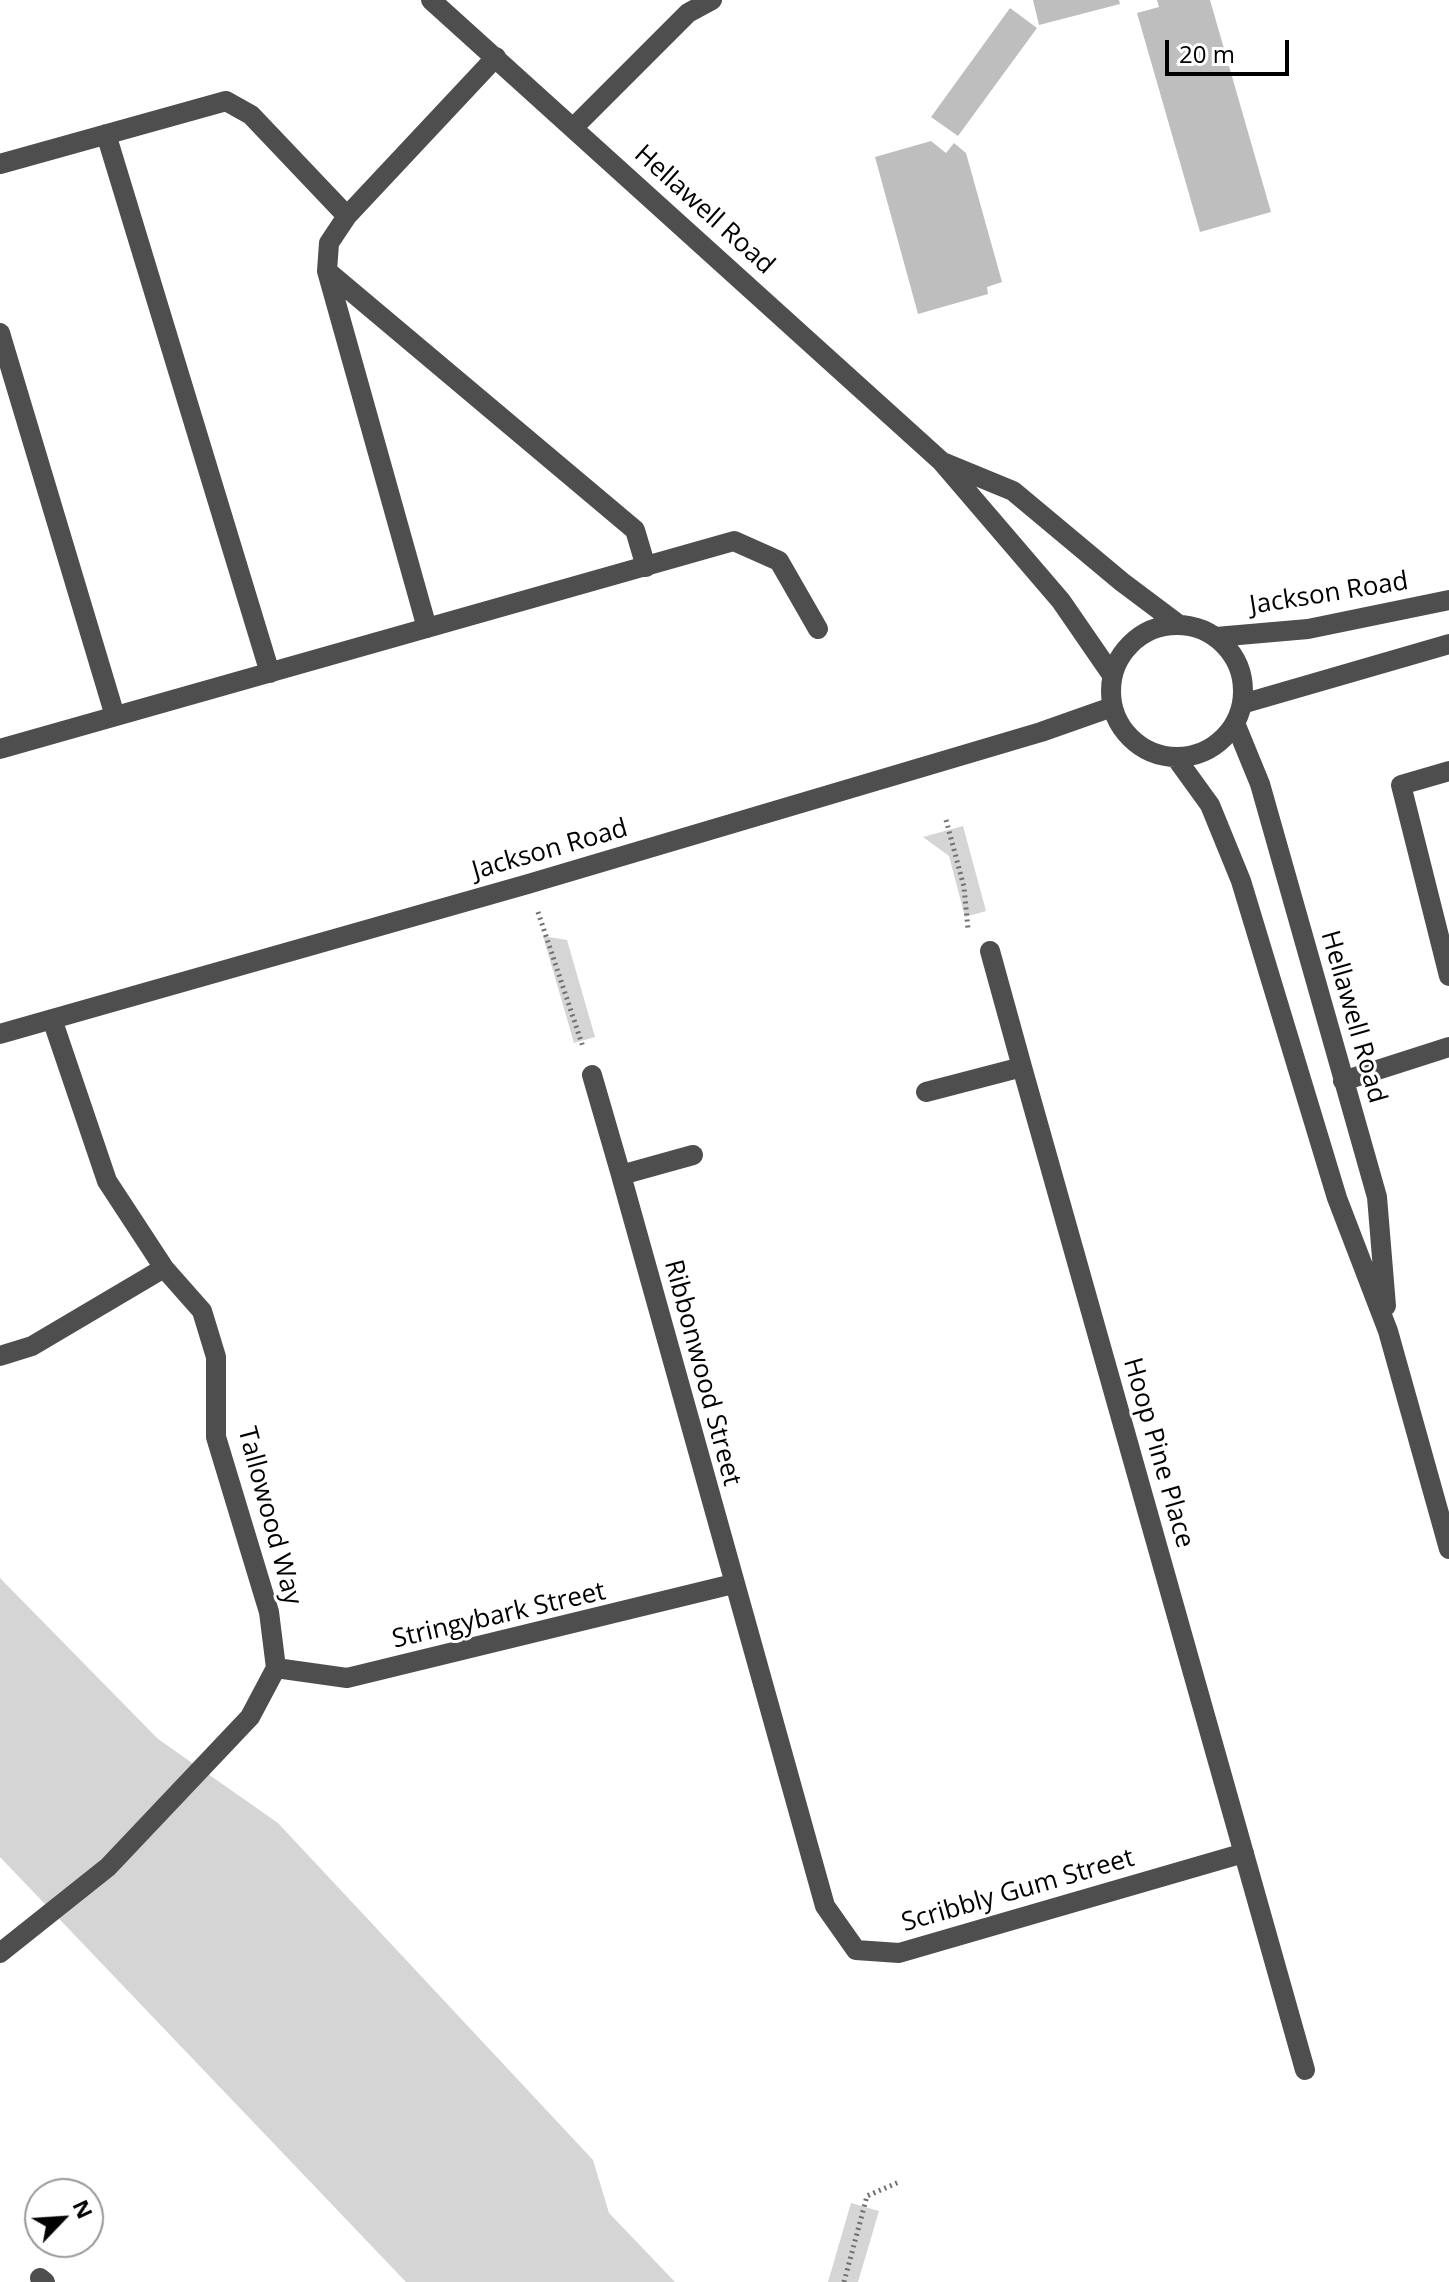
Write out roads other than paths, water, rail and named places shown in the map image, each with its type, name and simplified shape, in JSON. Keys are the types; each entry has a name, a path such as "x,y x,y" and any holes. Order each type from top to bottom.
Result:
{"street":[{"name":"Hellawell Road","path":"431,0 941,461 1061,601 1112,675"},
{"path":"574,127 688,13 712,0"},
{"path":"427,628 327,271 329,243 347,216 496,57"},
{"path":"0,164 226,101 251,115 347,216"},
{"path":"106,134 270,673"},
{"path":"327,271 635,530 646,567"},
{"path":"0,333 115,716"},
{"name":"Hellawell Road","path":"941,461 1013,491 1122,582 1178,624"},
{"path":"0,749 734,541 779,561 818,629"},
{"name":"Jackson Road","path":"1216,637 1308,629 1449,600"},
{"path":"1239,714 1243,679 1233,655 1216,637 1198,627 1178,624 1156,627 1136,638 1121,654 1112,675 1112,707 1126,733 1148,751 1176,758 1210,749 1239,714 1449,644"},
{"name":"Jackson Road","path":"0,1034 528,884 1041,732 1112,707"},
{"name":"Hellawell Road","path":"1239,714 1377,1197 1388,1331"},
{"name":"Hellawell Road","path":"1176,758 1210,805 1241,881 1337,1198 1388,1331 1449,1549"},
{"path":"1449,771 1401,785 1449,976"},
{"name":"Hoop Pine Place","path":"990,951 1305,2070"},
{"name":"Tallowood Way","path":"52,1019 107,1181 164,1268 202,1311 216,1357 216,1437 269,1612 276,1668"},
{"path":"1343,1081 1440,1050 1449,1066"},
{"path":"926,1092 1022,1067"},
{"name":"Ribbonwood Street","path":"592,1075 733,1584"},
{"path":"621,1175 693,1155"},
{"path":"0,1356 32,1346 164,1268"},
{"name":"Scribbly Gum Street","path":"733,1584 825,1906 856,1950 899,1953 1244,1853"},
{"name":"Stringybark Street","path":"276,1668 347,1678 733,1584"},
{"path":"0,1953 108,1867 250,1717 276,1668"}]}
